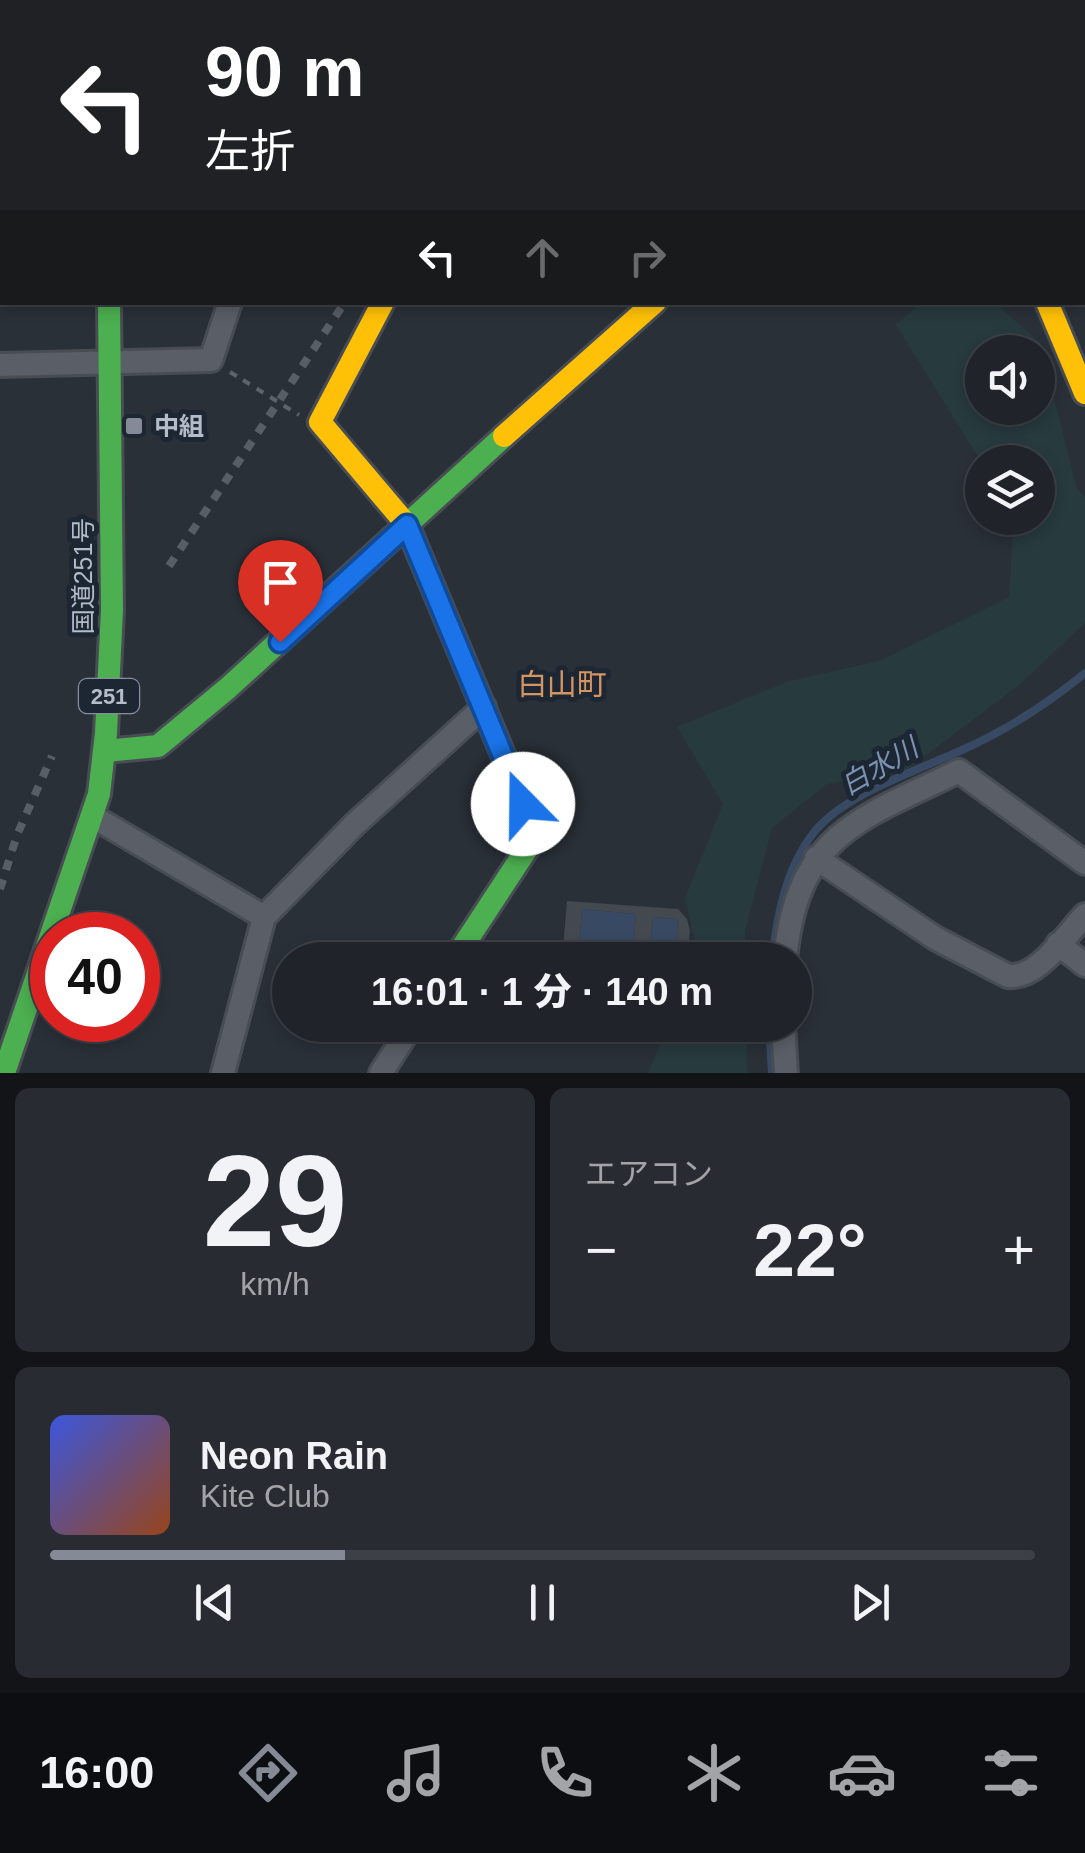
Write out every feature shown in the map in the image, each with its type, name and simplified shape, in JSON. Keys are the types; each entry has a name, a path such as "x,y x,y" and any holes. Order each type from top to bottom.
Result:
{"main road":[{"name":"国道251号","path":"4,1073 99,794 105,751 110,673 109,305"},
{"path":"382,305 320,422 407,525 536,835 466,942"},
{"path":"105,751 158,746 228,688 651,305"},
{"path":"1048,305 1085,393"}],"street":[{"path":"0,365 211,360 229,305"},
{"path":"223,1073 264,917 356,824 484,707"},
{"path":"786,942 796,898 816,858 837,834 857,820 958,771 1085,864"},
{"path":"92,816 264,917"},
{"path":"816,858 935,938 1008,976 1032,971 1085,915"},
{"path":"1058,944 1085,965"},
{"path":"381,1073 401,1042"},
{"path":"785,1042 786,1073"}],"path":[{"path":"243,380 299,415"}],"green space":[{"path":"918,305 997,305 1032,335 965,335 965,425 1055,425 1055,402 1077,489 1085,497 1085,623 1018,686 905,771 827,784 772,828 745,942 695,942 685,898 723,804 677,727 786,682 882,660 1009,597 1013,535 1055,535 1055,445 971,445 896,325"},
{"path":"661,1042 746,1042 747,1073 648,1073"}],"water":[{"path":"582,909 636,914 634,942 579,942"},
{"path":"653,917 678,919 676,942 651,942"}],"building":[{"path":"567,901 678,909 687,919 690,931 689,942 676,942 678,919 653,917 651,942 634,942 636,914 582,909 579,942 564,942"}],"waterway":[{"name":"白水川","path":"775,942 790,876 805,845 828,818 863,794 1011,725 1085,673"},
{"name":"白水川","path":"770,1042 772,1073"}],"railway":[{"path":"169,566 343,305"},
{"path":"0,889 17,835 52,756"}],"traffic: fast":[{"path":"4,1073 99,794 112,610 109,305"},
{"path":"105,751 158,746 228,688 504,436"},
{"path":"466,942 536,835 507,764"}],"traffic: slow":[{"path":"381,305 320,422 407,525 507,764"},
{"path":"504,436 652,305"},
{"path":"1048,305 1085,393"}],"place":[{"name":"中組","path":"134,426"}],"district":[{"name":"白山町","path":"562,685"}],"route":[{"path":"280,642 407,525 523,804"}]}
